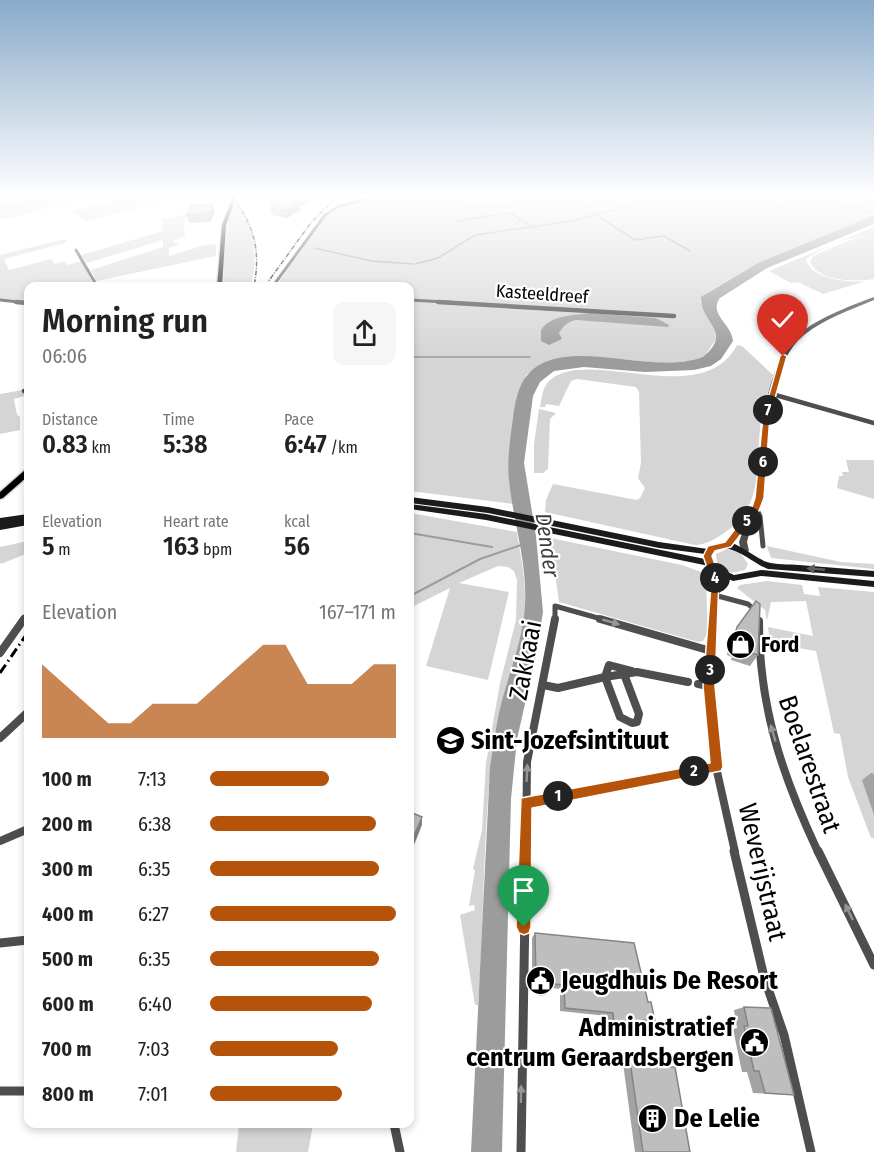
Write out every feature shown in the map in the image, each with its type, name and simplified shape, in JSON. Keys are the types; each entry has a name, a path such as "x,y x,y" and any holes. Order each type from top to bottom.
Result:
{"main road":[{"path":"219,282 222,250"},
{"path":"0,489 24,473"},
{"path":"0,496 24,474"},
{"path":"414,501 560,529 709,562"},
{"path":"414,506 487,514"},
{"path":"1,521 24,518"},
{"path":"1,521 24,522"},
{"path":"560,529 709,552 716,546 728,545 745,551 753,560 776,567 874,574"},
{"path":"709,552 709,562 717,572 728,577 745,578 752,573 753,560"},
{"path":"752,573 874,584"}],"street":[{"path":"76,250 95,282"},
{"path":"276,282 299,250"},
{"path":"745,551 743,542 760,498 767,416 783,356 794,341 811,328 874,298"},
{"path":"0,300 24,303"},
{"name":"Kasteeldreef","path":"414,300 674,316"},
{"path":"772,394 874,423"},
{"path":"728,545 753,512"},
{"path":"753,512 760,516 763,546"},
{"name":"Weverijstraat","path":"717,572 709,686 717,767 746,905 764,977 784,1035 810,1152"},
{"path":"714,595 728,577"},
{"name":"Boelarestraat","path":"714,595 754,606 759,614 761,683 779,752 803,815 874,965"},
{"name":"Zakkaai","path":"521,1152 525,802 530,742 555,622 555,606 711,651"},
{"path":"0,652 24,619"},
{"path":"624,674 639,714 637,722 632,723 620,717 605,677 609,665 688,682"},
{"path":"543,685 558,688 637,672"},
{"path":"698,684 709,686"},
{"path":"0,738 24,716"},
{"path":"525,802 717,767"},
{"path":"0,841 24,831"},
{"path":"0,943 24,940"},
{"path":"0,1090 24,1091"},
{"path":"395,1128 400,1152"}],"shaded area":[{"path":"21,250 39,250 4,259 9,270 51,259 55,264 64,261 67,265 82,261 92,282 24,282 24,302 0,299 0,255"},
{"path":"99,250 131,250 87,263 81,255"},
{"path":"154,250 169,250 169,256 189,250 216,250 216,256 96,281 91,270"},
{"path":"226,250 255,250 252,282 222,282"},
{"path":"302,250 790,250 758,263 706,293 700,301 715,329 716,339 704,357 682,362 567,358 546,363 526,375 509,480 513,504 414,492 414,282 279,282"},
{"path":"790,250 811,250 767,268 720,298 717,309 733,341 721,359 711,366 694,370 645,372 584,367 554,371 540,382 533,396 524,463 536,536 543,612 536,656 517,739 511,799 502,1152 471,1152 490,767 499,713 524,616 525,582 508,473 512,426 520,387 534,369 559,358 599,357 663,363 684,362 703,357 712,348 716,340 716,333 705,314 701,297 758,263"},
{"path":"822,250 806,259 815,271 840,280 866,281 823,294 798,282 791,283 769,271"},
{"path":"828,250 874,250 874,279 848,280 829,277 814,268 810,261 813,256"},
{"path":"591,313 656,318 669,325 668,327 576,320 562,328 559,333 562,339 549,345 541,341 541,330 551,321"},
{"path":"737,345 742,346 773,375 761,420 758,467 753,496 747,510 737,522 714,539 695,545 545,512 546,500 553,484 637,500 645,488 638,478 641,463 639,392 636,387 577,379 571,381 559,406 546,404 545,407 540,407 549,381 567,372 589,370 644,375 698,374 720,364"},
{"path":"24,390 24,396 14,399 17,415 20,417 20,430 0,434 0,394"},
{"path":"539,409 556,413 550,419 548,469 543,473 534,473 534,444"},
{"path":"846,460 874,460 874,499 837,488 839,476 843,476 842,472 849,472"},
{"path":"414,514 517,532 524,574 524,618 497,725 490,774 478,1005 475,1005 460,915 475,910 474,905 469,906 475,870 473,869 482,830 486,763 500,683 516,620 517,580 514,571 508,567 498,566 459,583 509,592 488,680 426,666 450,588 414,606"},
{"path":"550,538 682,565 701,572 706,581 708,636 698,642 559,602"},
{"path":"24,542 24,555 1,564 0,547"},
{"path":"767,546 841,562 874,564 874,569 771,558"},
{"path":"727,549 740,553 748,564 745,570 731,573 717,565 716,554"},
{"path":"767,581 802,585 804,594 820,596 818,587 874,592 874,838 871,838 848,777 840,734 834,733 816,651 770,643 768,627 813,636 806,601 771,602 767,621 765,610 737,588 740,585"},
{"path":"239,1128 312,1128 308,1152 236,1152"}],"building":[{"path":"756,601 760,604 758,655 738,649 739,646 734,644 737,627"},
{"path":"414,814 422,817 414,836"},
{"path":"535,933 634,943 648,1002 651,1002 655,1021 643,1020 644,1031 624,1029 624,1025 614,1024 613,1013 565,1008 564,985 554,984 551,990 545,993 540,990 536,982"},
{"path":"744,1007 771,1008 794,1095 765,1093 759,1071 754,1071 744,1026 748,1026"},
{"name":"De Lelie","path":"629,1054 668,1055 670,1067 675,1067 690,1152 643,1152"}],"waterway":[{"path":"322,250 372,261 412,264"},
{"path":"415,264 438,258 451,250"},
{"path":"414,357 530,357"},
{"path":"414,534 492,547"},
{"path":"414,594 480,559 521,545"}],"railway":[{"path":"255,282 256,250"},
{"path":"268,282 291,250"},
{"path":"0,673 24,638"}],"place":[{"name":"Ford","path":"740,645"},
{"name":"Sint-Jozefsintituut","path":"450,740"},
{"name":"Jeugdhuis De Resort","path":"540,980"},
{"name":"Administratief centrum Geraardsbergen","path":"755,1042"},
{"name":"De Lelie","path":"653,1118"}],"route":[{"path":"524,927 525,802 717,767 709,686 717,572 711,566 708,556 716,546 728,545 756,508 760,498 767,416 783,356"}],"water label":[{"name":"Dender","path":"548,545"}]}
